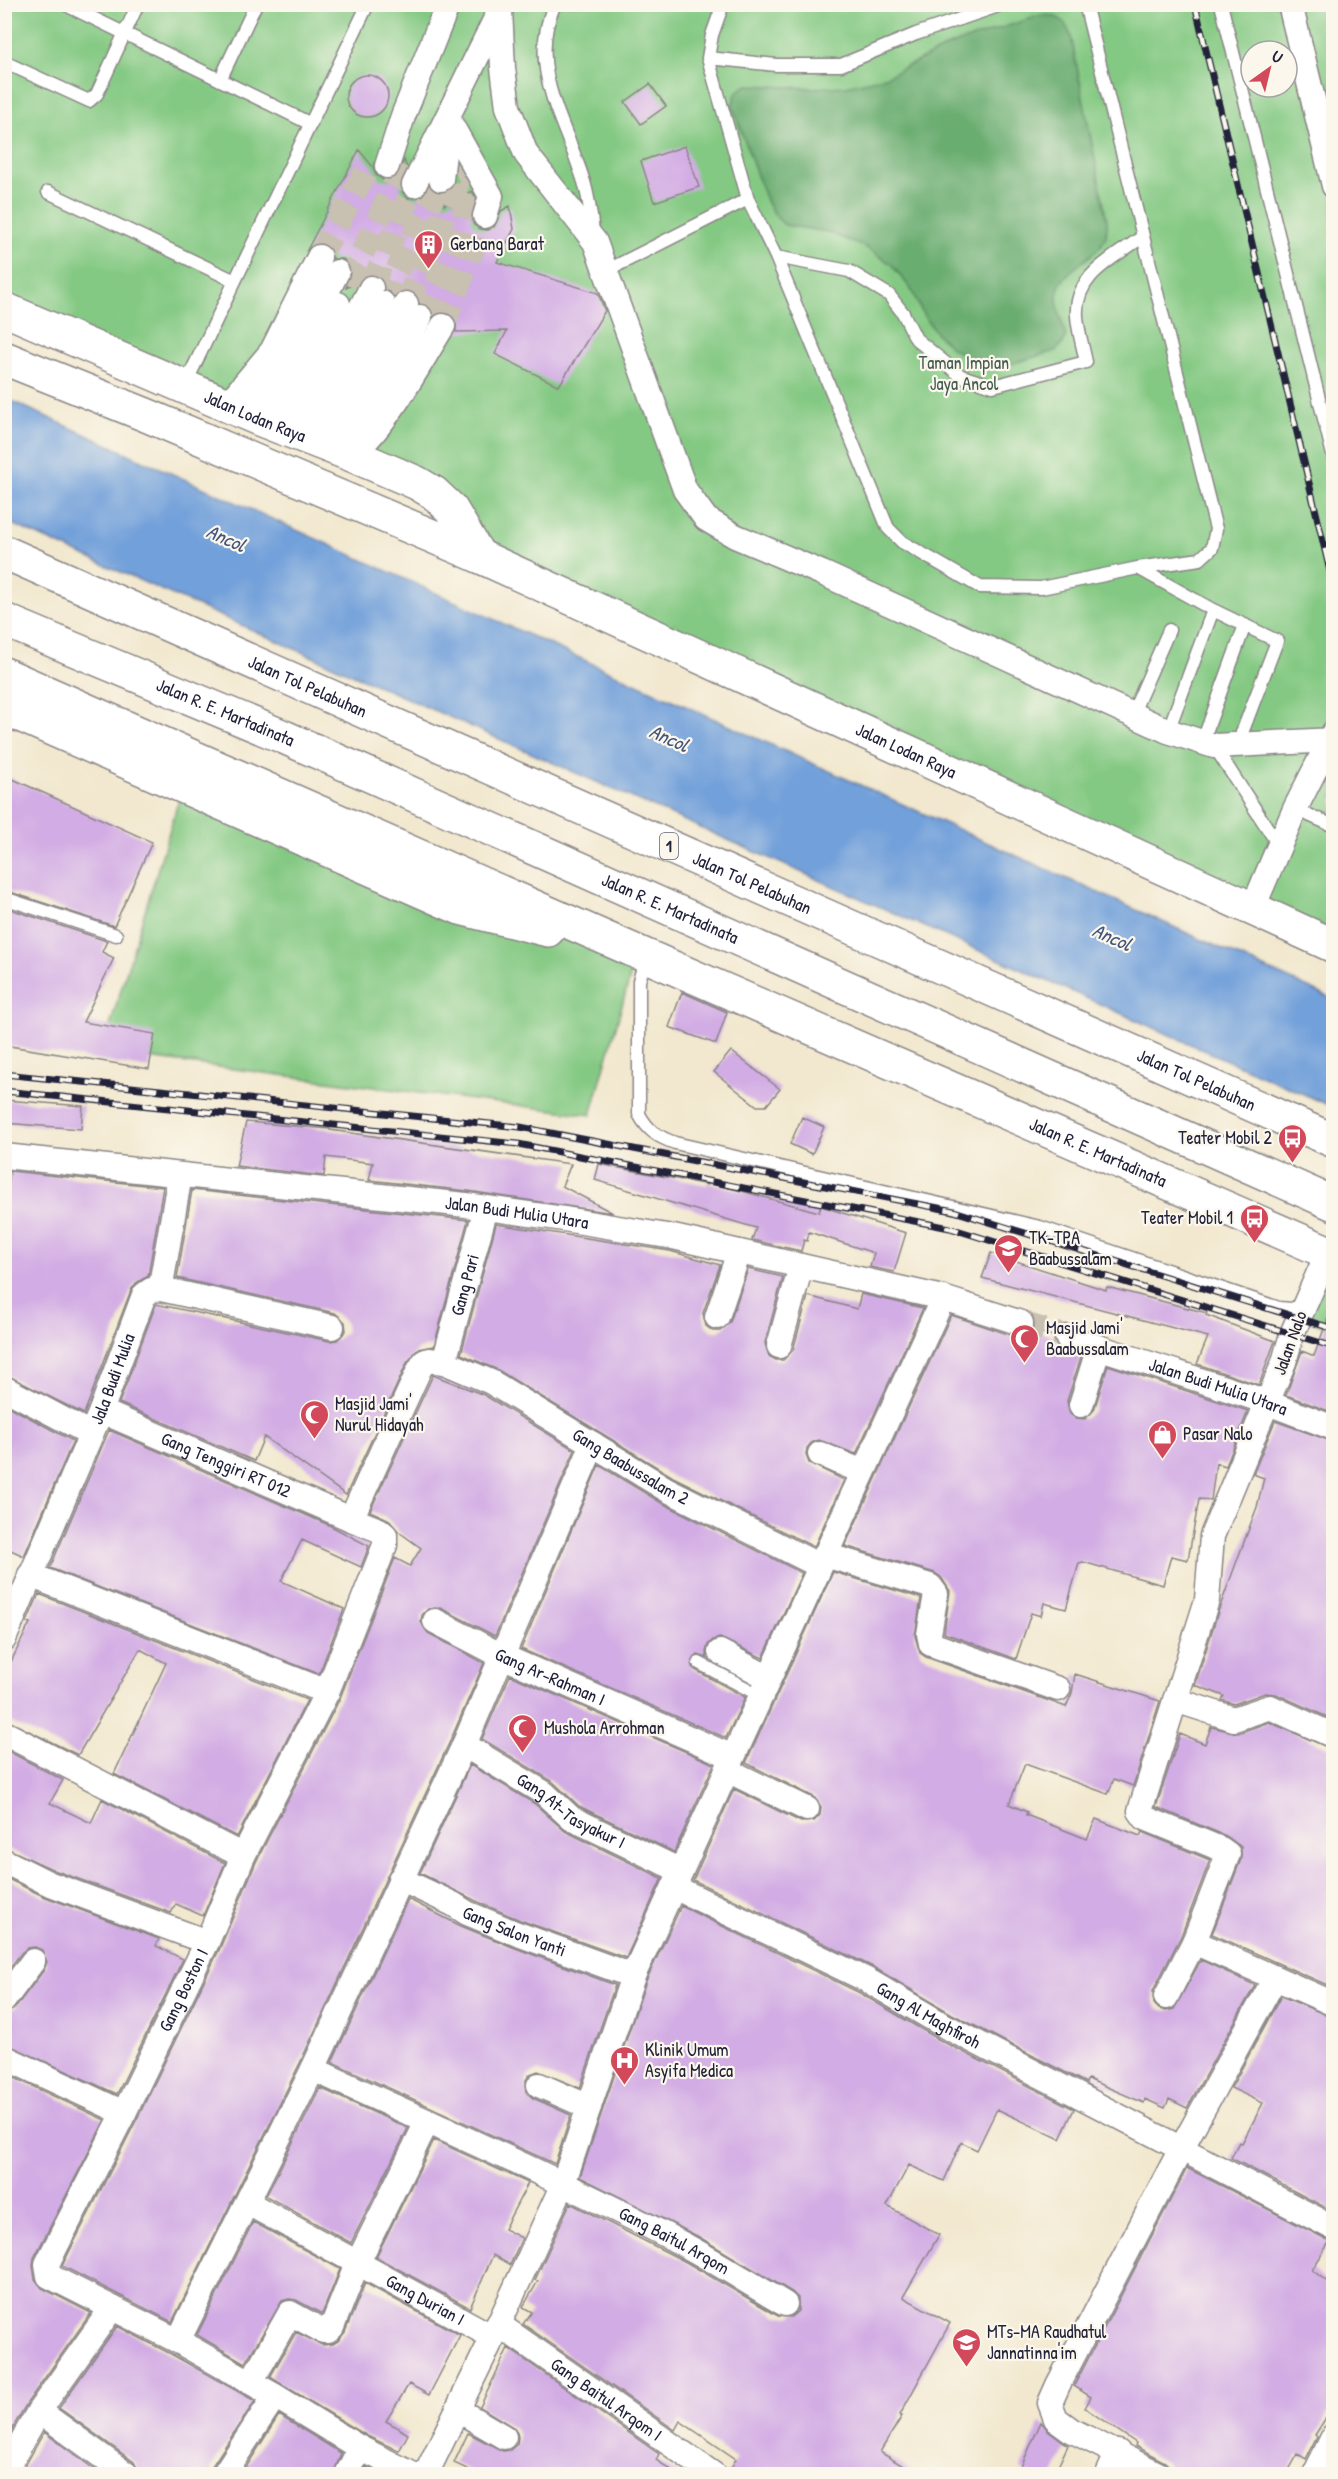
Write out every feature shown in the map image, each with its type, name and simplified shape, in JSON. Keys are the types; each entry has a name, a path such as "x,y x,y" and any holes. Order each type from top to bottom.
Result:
{"main road":[{"name":"Jalan Lodan Raya","path":"4,309 417,483 434,493 451,509 479,556"},
{"name":"Jalan Lodan Raya","path":"4,358 157,419 479,556 1334,946"},
{"name":"Jalan Tol Pelabuhan","path":"4,552 1334,1141"},
{"path":"4,614 1334,1195"},
{"name":"Jalan R. E. Martadinata","path":"4,620 284,737 1334,1204"},
{"name":"Jalan R. E. Martadinata","path":"4,674 642,955 1331,1253"},
{"path":"4,708 459,908 642,955"}],"street":[{"path":"387,164 403,116 448,4"},
{"path":"1290,4 1334,186"},
{"path":"501,7 503,68 508,107 526,154 595,242 685,490 706,519 735,536 822,573 1168,731 1218,745 1332,737"},
{"path":"414,185 501,7"},
{"path":"441,179 448,119"},
{"path":"448,119 491,196 485,216"},
{"path":"334,271 318,348 290,388 288,430 272,351 334,271"},
{"path":"395,303 384,346 345,407 288,430 303,403 328,369 395,303"},
{"path":"288,430 374,435 443,326"},
{"path":"1252,910 1296,809 1332,737"},
{"name":"Jalan Budi Mulia Utara","path":"4,1156 486,1208 662,1235 943,1298 1021,1323"},
{"path":"162,1278 180,1175"},
{"name":"Gang Pari","path":"444,1362 486,1208"},
{"path":"717,1317 739,1252"},
{"name":"Jalan Nalo","path":"1194,1942 1228,1854 1221,1849 1145,1818 1140,1811 1207,1600 1212,1536 1268,1402 1304,1304 1331,1253"},
{"path":"779,1346 801,1266"},
{"name":"Jala Budi Mulia","path":"4,1639 10,1608 30,1575 101,1412 144,1295 151,1290 161,1289 332,1327"},
{"path":"426,2475 496,2331 563,2184 633,1976 943,1298"},
{"name":"Jalan Budi Mulia Utara","path":"1066,1337 1268,1402 1334,1428"},
{"path":"1081,1406 1099,1347"},
{"path":"351,1520 424,1362 429,1360 444,1362"},
{"name":"Gang Baabussalam 2","path":"444,1362 491,1382 666,1489 822,1560 930,1586 936,1594 929,1634 931,1644 1058,1689"},
{"path":"4,1388 91,1434"},
{"name":"Gang Tenggiri RT 012","path":"101,1412 351,1520"},
{"path":"178,2341 313,2069 464,1745 593,1444"},
{"path":"820,1454 863,1472"},
{"name":"Gang Boston I","path":"351,1520 379,1530 385,1535 385,1545 327,1692 243,1856 207,1942 124,2114 47,2264 49,2276 178,2341 360,2448 412,2475"},
{"path":"30,1575 327,1692"},
{"name":"Gang Ar-Rahman I","path":"435,1621 502,1656 730,1764 807,1809"},
{"path":"710,1658 765,1687"},
{"path":"1175,1700 1234,1719 1270,1707 1334,1736"},
{"path":"4,1733 243,1856"},
{"name":"Gang At-Tasyakur I","path":"464,1745 544,1793 571,1818 677,1879"},
{"path":"4,1861 48,1883 207,1942"},
{"name":"Gang Salon Yanti","path":"400,1879 453,1904 466,1913 514,1933 633,1976"},
{"name":"Gang Al Maghfiroh","path":"677,1879 867,1980 945,2026 1334,2228"},
{"path":"1166,1997 1194,1942 1334,2004"},
{"path":"4,2000 33,1961"},
{"path":"1158,2475 1118,2452 1071,2430 1056,2419 1050,2403 1181,2149 1275,1978"},
{"path":"4,2057 124,2114"},
{"name":"Gang Baitul Arqom","path":"313,2069 563,2184 678,2241 784,2304"},
{"path":"538,2085 589,2107"},
{"path":"251,2382 290,2313 323,2331 328,2331 332,2327 357,2264 427,2122"},
{"name":"Gang Durian I","path":"248,2203 357,2264 496,2331"},
{"path":"4,2473 39,2411 112,2308"},
{"name":"Gang Baitul Arqom I","path":"496,2331 713,2475"},
{"path":"224,2475 275,2396"},
{"path":"458,2410 504,2437"},
{"path":"39,2411 126,2475"},
{"path":"1315,2475 1334,2435"},
{"path":"347,2475 360,2448"},
{"path":"1108,2475 1118,2452"}],"lane":[{"path":"64,4 311,124"},
{"path":"4,62 89,101 97,94 138,4"},
{"path":"220,80 256,4"},
{"path":"184,386 368,4"},
{"path":"555,4 545,52 547,78 552,99 584,181 595,242"},
{"path":"723,4 712,35 708,58 748,200 776,257 876,504 888,528 902,542 980,587 1041,588 1138,568 1200,559 1212,548 1216,529 1085,4"},
{"path":"708,58 776,65 841,64 916,34 1004,4"},
{"path":"1221,4 1334,459"},
{"path":"48,192 235,281"},
{"path":"606,271 748,200"},
{"path":"776,257 849,271 889,295 903,313 916,339 961,376 993,386 1086,362 1077,315 1079,292 1090,274 1142,237"},
{"path":"1138,568 1213,610 1276,641 1218,745"},
{"path":"1168,731 1213,610"},
{"path":"1245,625 1218,745 1279,846"},
{"path":"1132,715 1169,630"},
{"path":"1296,809 1334,826"},
{"path":"4,898 116,935"},
{"path":"642,955 639,981 639,1114 646,1127 658,1137 675,1143 1040,1227 1279,1308 1292,1309 1304,1304"}],"green space":[{"name":"Taman Impian Jaya Ancol","path":"5,5 1333,5 1333,946 479,556 451,509 5,309"},
{"path":"1041,15 1053,16 1061,20 1071,36 1107,221 1107,232 1103,243 1097,250 1065,277 1060,285 1057,300 1066,336 1063,343 1055,351 996,368 972,360 953,349 938,335 924,316 911,289 891,264 867,248 828,232 785,225 777,218 767,203 732,105 737,92 747,85 812,88 846,86 885,77 951,45"},
{"path":"183,786 637,952 591,1115 102,1052"},
{"path":"1319,1272 1333,1276 1333,1329 1299,1318"}],"water":[{"name":"Ancol","path":"5,398 1333,999 1333,1107 5,521"}],"building":[{"path":"367,75 382,81 388,96 382,111 367,117 352,111 346,96 352,81"},
{"path":"650,84 666,106 641,124 625,102"},
{"path":"685,146 699,187 654,202 641,161"},
{"name":"Gerbang Barat","path":"359,150 373,167 376,175 383,180 391,180 397,176 404,160 407,168 400,187 408,198 421,197 429,186 433,191 443,193 444,205 472,191 476,198 471,219 480,229 488,230 494,227 501,211 510,206 514,229 497,262 598,293 605,311 559,386 495,354 507,331 456,332 456,320 451,314 443,312 435,315 427,305 420,303 418,296 412,291 405,290 394,296 385,289 383,281 377,275 364,276 357,283 346,288 351,272 349,264 343,259 333,259 331,250 325,244 318,243 307,250"},
{"path":"4,775 152,842 114,926 4,890"},
{"path":"4,907 107,941 102,952 114,958 83,1022 155,1034 149,1069 4,1045"},
{"path":"682,992 727,1012 716,1044 669,1027"},
{"path":"731,1051 780,1089 766,1106 757,1106 714,1072"},
{"path":"4,1100 83,1106 81,1129 4,1123"},
{"path":"802,1117 824,1127 812,1154 790,1144"},
{"path":"246,1122 330,1129 571,1164 562,1186 613,1213 468,1191 369,1180 373,1163 326,1157 324,1176 236,1166"},
{"path":"599,1164 707,1185 708,1182 819,1212 821,1206 906,1233 894,1272 870,1267 874,1253 809,1232 801,1251 752,1240 756,1228 595,1180"},
{"path":"10,1171 163,1187 148,1276 136,1283 131,1290 84,1414 4,1374 4,1217"},
{"path":"192,1190 468,1220 434,1346 418,1349 407,1363 346,1495 264,1437 254,1461 119,1403 156,1304 329,1341 337,1340 346,1331 345,1322 335,1313 177,1278"},
{"path":"496,1224 670,1251 720,1265 703,1313 706,1326 713,1331 720,1331 730,1322 748,1269 783,1277 765,1343 769,1356 776,1360 783,1360 793,1350 808,1296 857,1309 861,1294 923,1308 856,1454 819,1440 812,1442 807,1448 806,1455 809,1463 844,1480 814,1547 673,1477 498,1370 461,1354"},
{"path":"991,1253 1106,1290 1107,1287 1207,1313 1206,1315 1275,1341 1259,1385 1197,1364 1208,1337 982,1278"},
{"path":"1331,1310 1334,1310 1334,1413 1286,1395 1302,1351 1314,1356"},
{"path":"951,1315 1017,1337 1025,1337 1033,1330 1053,1336 1057,1347 1081,1357 1067,1401 1070,1414 1076,1418 1085,1419 1094,1410 1108,1365 1248,1411 1226,1466 1216,1463 1211,1500 1199,1499 1188,1560 1171,1556 1163,1585 1083,1562 1079,1563 1066,1609 1044,1603 1041,1616 1031,1613 1016,1659 944,1633 950,1591 941,1577 935,1573 845,1546"},
{"path":"433,1375 484,1395 575,1450 495,1636 441,1608 428,1609 422,1615 421,1622 428,1633 484,1663 300,2063 172,2322 62,2266 220,1948 256,1862 340,1698 395,1558 410,1566 421,1548 399,1532 388,1519 370,1511"},
{"path":"4,1404 73,1441 24,1556 4,1547"},
{"path":"1275,1421 1334,1442 1334,1720 1276,1694 1265,1693 1234,1704 1222,1700 1224,1696 1195,1685 1218,1612 1257,1507 1264,1478 1253,1474"},
{"path":"109,1430 329,1525 369,1546 361,1567 302,1540 281,1581 344,1609 319,1674 50,1568"},
{"path":"599,1465 660,1502 802,1573 763,1658 720,1638 708,1645 707,1658 698,1655 692,1660 692,1667 695,1670 745,1697 726,1738 521,1649"},
{"path":"833,1572 921,1598 915,1636 920,1653 926,1657 1066,1707 1072,1693 1075,1674 1160,1701 1133,1786 1114,1779 1108,1794 1025,1764 1009,1804 1027,1812 1026,1815 1087,1839 1096,1819 1140,1836 1142,1832 1210,1860 1181,1936 1153,1991 1154,2004 1166,2011 1174,2009 1201,1960 1255,1985 1187,2108 1169,2099 1165,2108 1145,2099 1144,2103 1088,2079 1086,2083 952,2014 873,1967 693,1880 734,1789 801,1822 814,1821 820,1815 821,1807 814,1797 746,1763"},
{"path":"39,1594 307,1700 237,1837 114,1774 166,1663 140,1649 78,1755 4,1719 4,1676 30,1623 27,1622"},
{"path":"510,1675 714,1764 674,1852 579,1806 552,1781 482,1739"},
{"path":"1269,1722 1334,1750 1334,1988 1212,1934 1241,1859 1241,1847 1226,1836 1156,1807 1180,1734 1205,1744 1211,1727 1238,1733"},
{"path":"4,1749 63,1780 50,1803 91,1823 102,1799 225,1863 203,1916 176,1904 171,1913 54,1870 4,1847"},
{"path":"470,1765 535,1804 565,1831 662,1878 626,1958 520,1920 420,1873"},
{"path":"4,1877 43,1896 159,1939 156,1946 183,1959 117,2094 4,2043 4,2014 15,2008 44,1970 47,1962 42,1950 35,1947 28,1948 22,1952 4,1975"},
{"path":"408,1899 461,1926 615,1985 580,2088 538,2071 530,2074 526,2080 527,2093 533,2098 571,2115 555,2164 332,2062"},
{"path":"681,1906 860,1993 938,2039 1074,2109 1060,2139 997,2109 977,2150 961,2142 944,2181 909,2165 887,2206 939,2235 903,2297 950,2323 900,2415 902,2416 880,2452 918,2475 727,2475 736,2459 680,2421 675,2430 523,2324 532,2312 523,2307 538,2281 535,2280 570,2203 686,2262 778,2316 791,2317 798,2311 798,2298 792,2292 699,2237 580,2177 646,1981"},
{"path":"1281,1996 1334,2018 1334,2212 1231,2158 1239,2142 1242,2143 1263,2103 1231,2088"},
{"path":"4,2073 105,2120 34,2258 33,2266 35,2279 42,2288 91,2313 27,2403 4,2443"},
{"path":"320,2088 408,2128 351,2243 266,2196"},
{"path":"434,2140 528,2183 504,2229 522,2238 510,2265 493,2255 470,2308 376,2257"},
{"path":"1187,2168 1330,2241 1312,2270 1334,2287 1334,2405 1315,2435 1317,2437 1306,2459 1298,2454 1286,2475 1172,2475 1170,2467 1165,2462 1135,2446 1136,2443 1085,2408 1091,2397 1074,2386"},
{"path":"253,2222 340,2269 322,2314 296,2300 282,2301 245,2363 197,2335"},
{"path":"365,2283 460,2335 429,2395 409,2384 386,2421 408,2434 399,2451 367,2436 270,2377 296,2332 322,2345 338,2341 345,2332"},
{"path":"117,2326 255,2401 212,2466 210,2475 140,2475 134,2462 59,2408"},
{"path":"508,2348 659,2454 656,2460 679,2475 480,2475 454,2463 468,2433 503,2451 510,2450 517,2444 516,2429 480,2407"},
{"path":"279,2415 341,2453 333,2475 241,2475"},
{"path":"1041,2422 1068,2445 1054,2475 1033,2475 1020,2469"},
{"path":"44,2432 102,2475 20,2475"},
{"path":"366,2467 381,2475 363,2475"}],"tunnel":[{"path":"406,304 457,185 453,155"},
{"path":"420,317 444,266 473,192 474,187 464,161"},
{"path":"347,285 405,163"},
{"path":"319,257 370,164"},
{"path":"382,303 441,179"},
{"path":"371,288 414,185"},
{"path":"443,326 485,216"},
{"path":"1021,1323 1067,1337"}],"railway":[{"path":"1195,4 1334,588"},
{"path":"4,1074 520,1127 954,1211 1334,1329"},
{"path":"4,1091 518,1144 950,1228 1334,1347"}],"place":[{"name":"Gerbang Barat","path":"429,270"},
{"name":"Teater Mobil 2","path":"1293,1164"},
{"name":"Teater Mobil 1","path":"1254,1244"},
{"name":"TK-TPA Baabussalam","path":"1008,1274"},
{"name":"Masjid Jami' Baabussalam","path":"1025,1364"},
{"name":"Masjid Jami' Nurul Hidayah","path":"314,1440"},
{"name":"Pasar Nalo","path":"1162,1460"},
{"name":"Mushola Arrohman","path":"523,1754"},
{"name":"Klinik Umum Asyifa Medica","path":"624,2086"},
{"name":"MTs-MA Raudhatul Jannatinna'im","path":"966,2368"}]}
